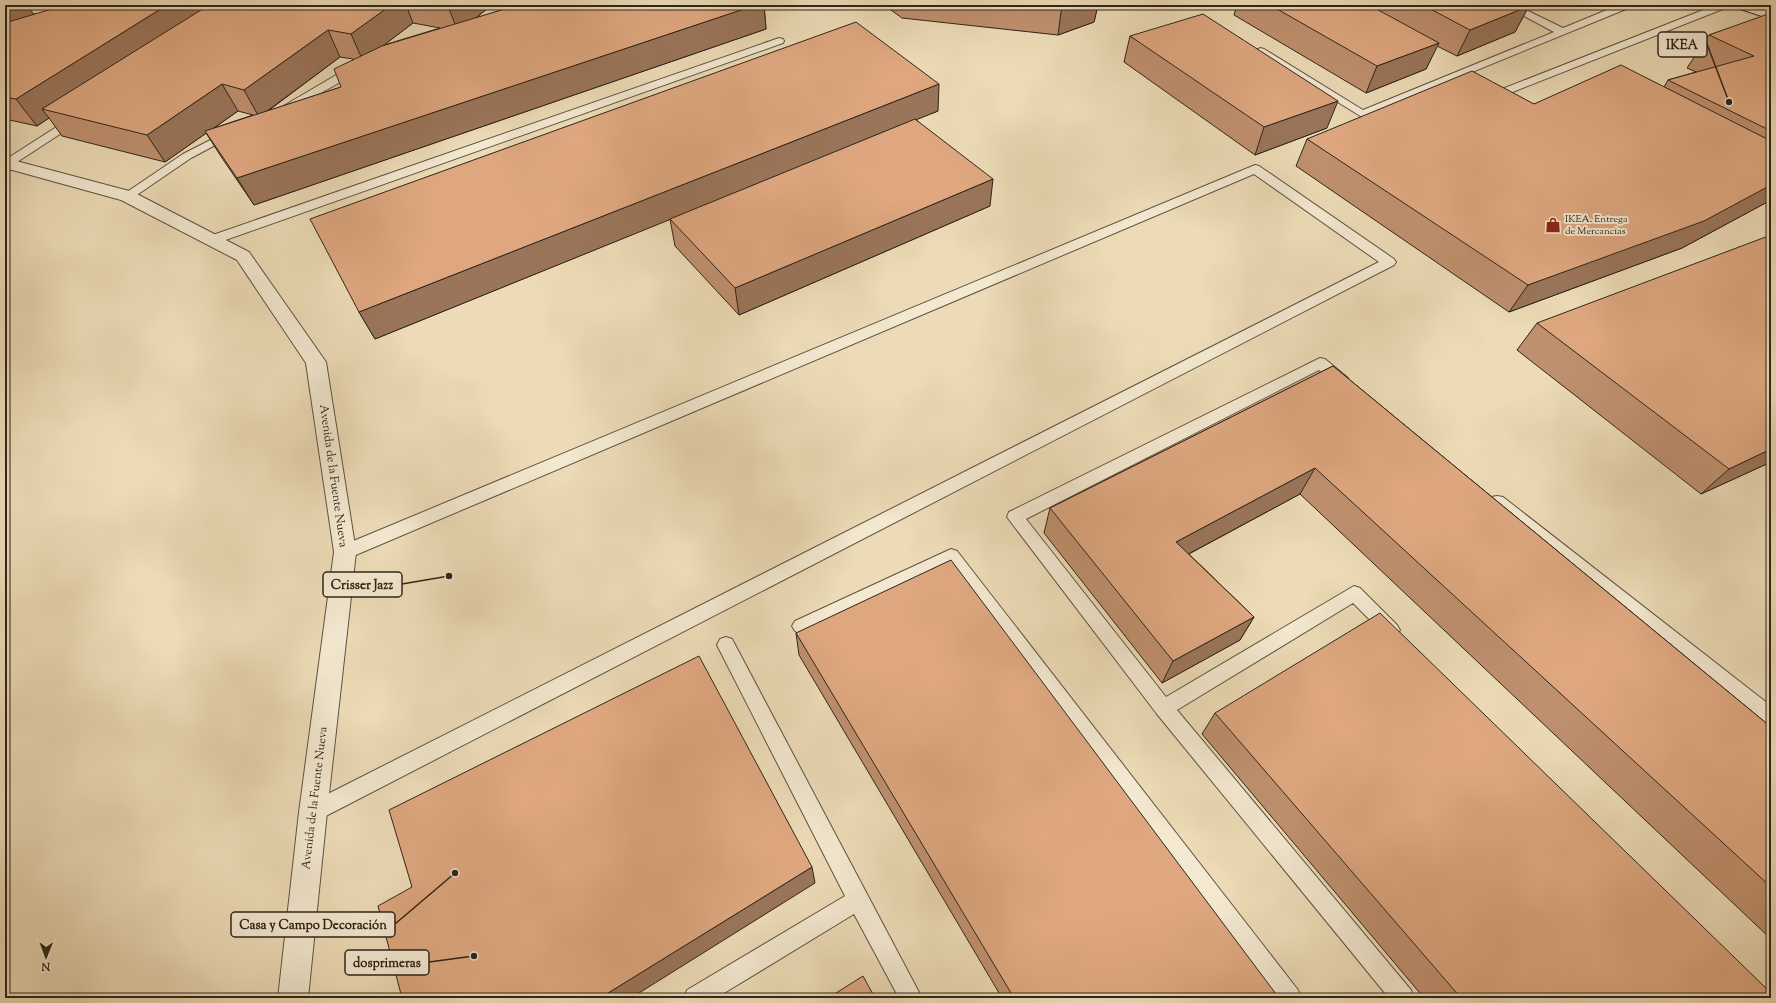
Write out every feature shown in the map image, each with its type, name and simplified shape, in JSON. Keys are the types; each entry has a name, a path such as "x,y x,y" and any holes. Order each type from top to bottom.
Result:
{"street":[{"path":"1742,5 1771,15"},
{"name":"Avenida de la Fuente Nueva","path":"6,164 127,196 243,256 316,362 345,552 313,812 293,998"}],"lane":[{"path":"1508,5 1563,32"},
{"path":"1248,44 1362,114 1628,5"},
{"path":"1501,93 1725,5"},
{"path":"212,240 779,41"},
{"path":"271,116 342,76 370,65"},
{"path":"6,164 88,111"},
{"path":"127,196 187,156 240,128"},
{"path":"313,812 1389,262 1255,169 345,552"},
{"path":"1357,393 1320,363 1015,517 1164,708 1403,998"},
{"path":"1483,491 1771,717"},
{"path":"801,626 952,556 1290,998"},
{"path":"1164,708 1354,593 1405,643"},
{"path":"726,645 858,900 911,998"},
{"path":"695,998 858,900"}],"building":[{"path":"5,5 13,5 5,8"},
{"path":"65,5 167,5 16,99 5,97 5,23"},
{"path":"209,5 391,5 351,34 328,30 244,90 222,84 147,135 42,109"},
{"path":"518,5 756,5 237,178 205,131 341,87 334,69 382,46"},
{"path":"1270,5 1369,5 1439,43 1377,66"},
{"path":"1423,5 1527,5 1529,6 1470,30"},
{"path":"1203,14 1338,101 1264,127 1130,36"},
{"path":"1768,14 1771,15 1771,131 1668,80 1754,56 1709,35"},
{"path":"856,22 939,84 359,312 310,219"},
{"name":"IKEA. Entrega de Mercancías","path":"1621,65 1771,141 1771,185 1704,221 1528,285 1307,139 1472,71 1534,104"},
{"path":"915,119 993,179 735,288 670,219"},
{"path":"1771,235 1771,449 1729,469 1537,323"},
{"path":"1333,366 1771,727 1771,887 1315,468 1176,542 1254,617 1173,661 1050,508"},
{"path":"951,560 1279,998 1014,998 796,633"},
{"path":"1380,613 1771,993 1771,998 1461,998 1215,713"},
{"path":"699,656 812,867 600,998 402,998 378,906 412,887 389,810"},
{"path":"863,976 875,998 828,998"}],"place":[{"name":"IKEA","path":"1729,102"},
{"name":"IKEA. Entrega de Mercancías","path":"1553,225"},
{"name":"Crisser Jazz","path":"449,576"},
{"name":"Casa y Campo Decoración","path":"455,873"},
{"name":"dosprimeras","path":"474,956"}]}
